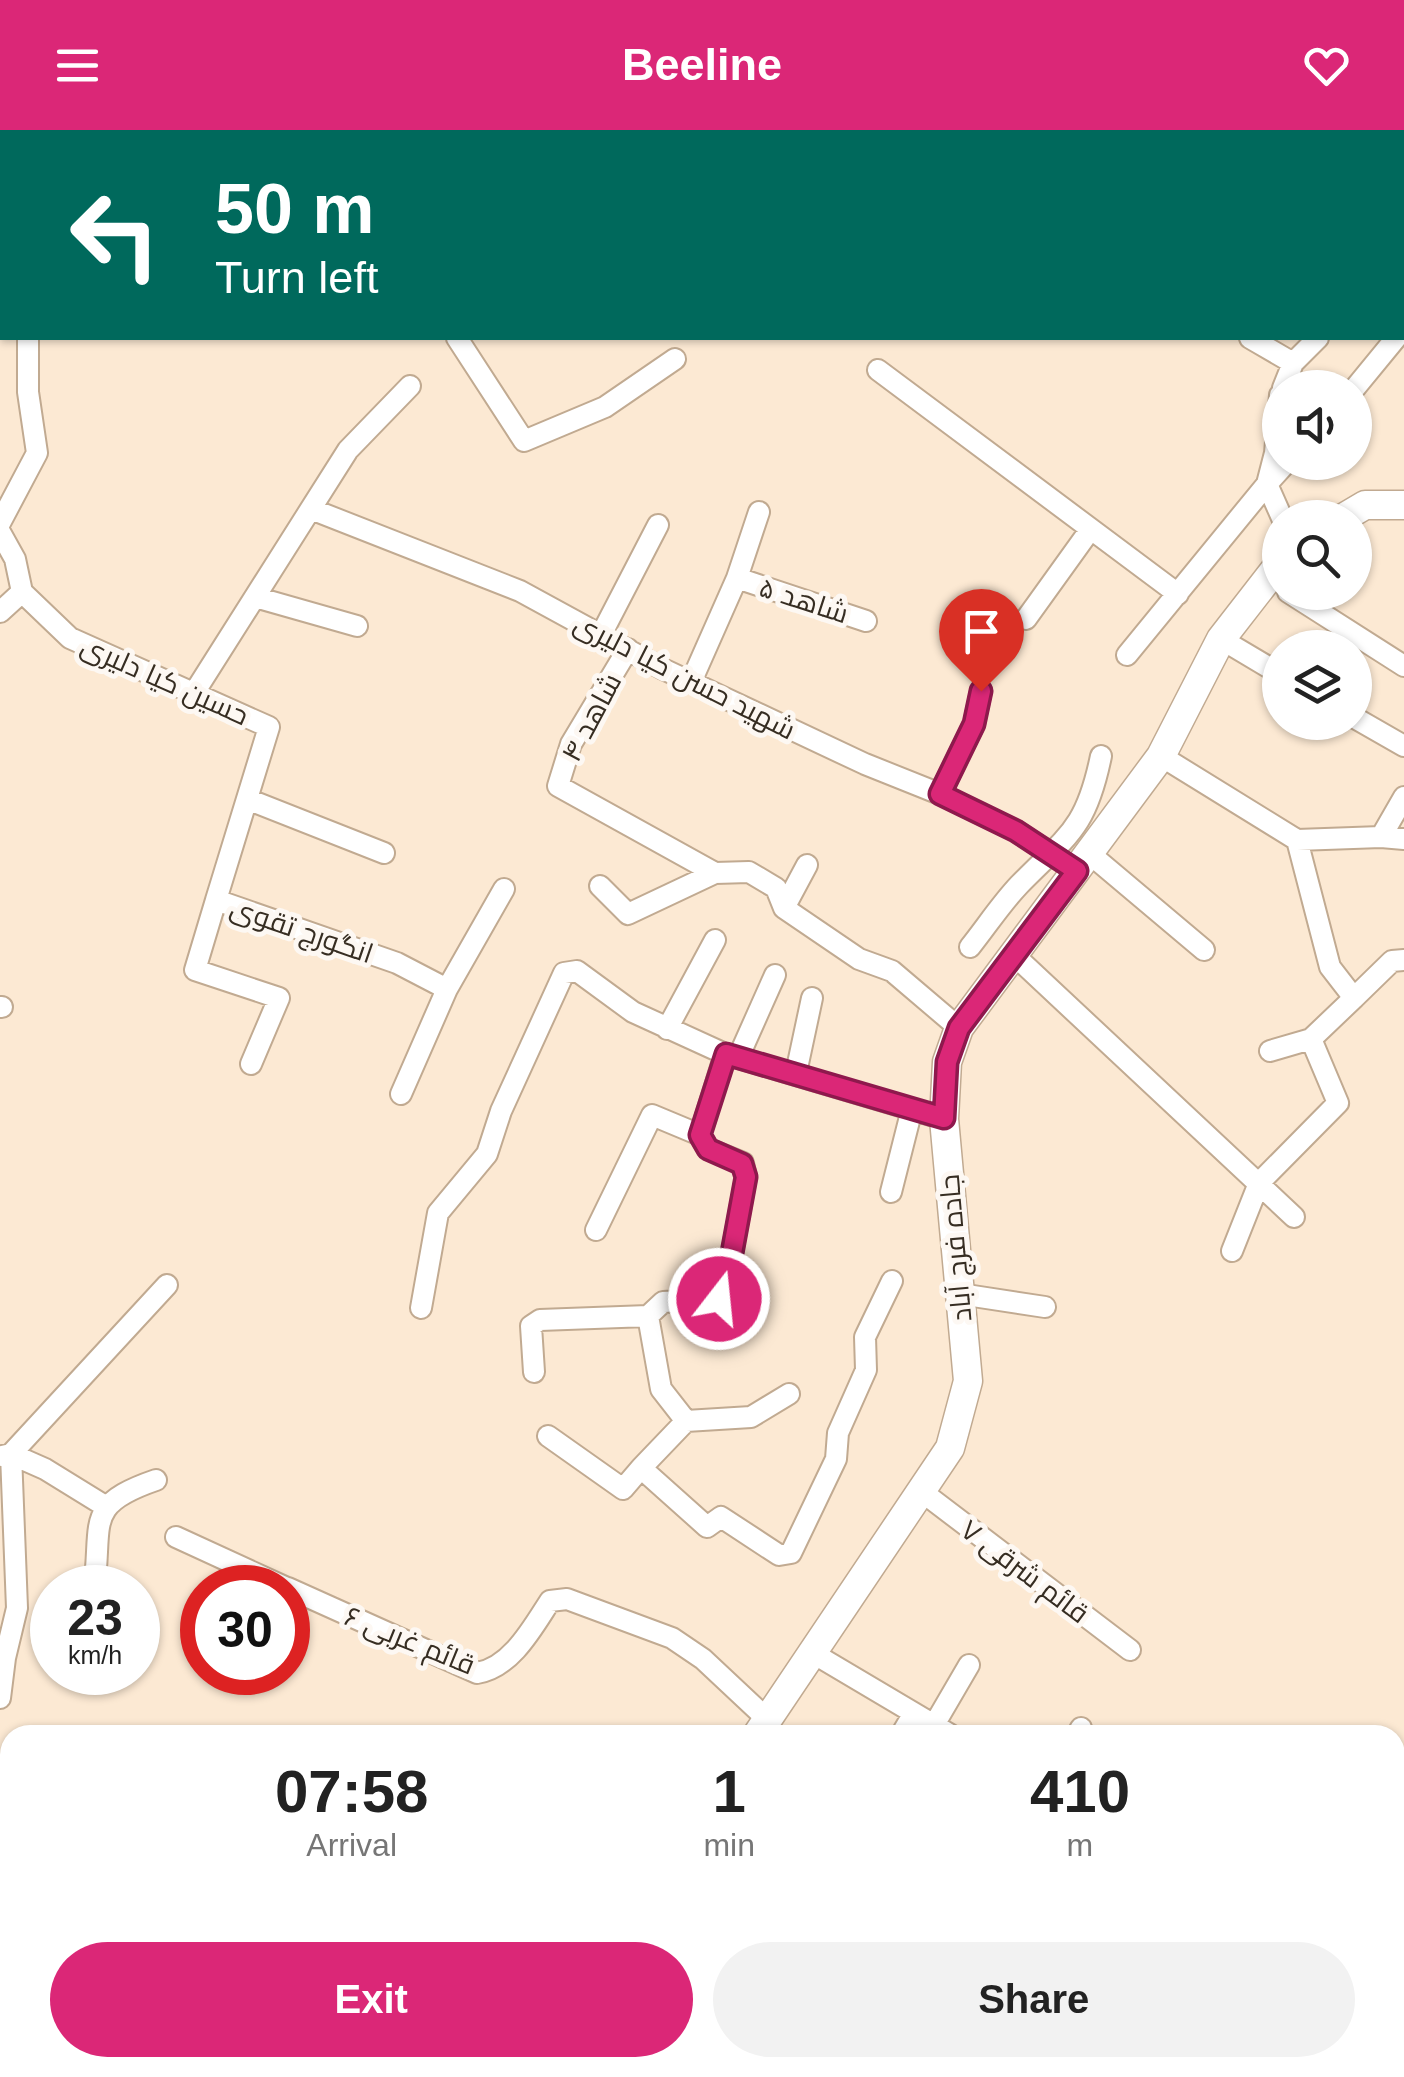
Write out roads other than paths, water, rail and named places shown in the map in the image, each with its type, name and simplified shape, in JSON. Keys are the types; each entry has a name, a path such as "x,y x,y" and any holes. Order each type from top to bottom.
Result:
{"street":[{"path":"0,523 37,453 28,392 28,340"},
{"path":"458,340 524,441 605,406 674,359"},
{"path":"1253,340 1293,364"},
{"path":"1290,370 1316,340"},
{"path":"1370,370 1394,340"},
{"path":"878,370 1178,594"},
{"path":"194,693 348,450 410,386"},
{"path":"1267,480 1274,500"},
{"path":"1127,655 1270,480"},
{"path":"1372,505 1404,505"},
{"name":"شهید حسن کیا دلیری","path":"311,509 520,591 691,682 1016,831 1073,860 1204,950"},
{"path":"737,578 760,512"},
{"path":"601,635 658,525"},
{"path":"1026,619 1090,530"},
{"name":"حسین کیا دلیری","path":"0,532 16,559 22,592 70,638 269,727"},
{"name":"شاهد ۵","path":"691,682 737,578 866,621"},
{"path":"0,612 22,592"},
{"path":"254,596 357,626"},
{"name":"جاده فرج آباد","path":"763,1725 950,1448 968,1381 944,1118 947,1062 959,1028 1014,955 1073,860 1161,756 1221,639 1262,598"},
{"path":"1322,610 1404,666"},
{"path":"1221,639 1262,663"},
{"name":"شاهد ۴","path":"628,650 572,744 558,786 715,873"},
{"path":"940,794 974,724 981,691"},
{"name":"انگورج تقوی","path":"269,727 216,900 396,962 447,989"},
{"path":"1372,728 1404,746"},
{"path":"970,948 1018,886 1073,860 1076,828 1093,794 1101,756"},
{"path":"1161,756 1297,840 1404,840"},
{"path":"1381,837 1404,797"},
{"path":"247,799 384,853"},
{"path":"1297,840 1330,967 1354,998"},
{"path":"784,908 808,866"},
{"path":"600,886 628,914 715,873 748,872 776,888 784,908 859,959 892,971 959,1028"},
{"path":"401,1094 447,989 504,890"},
{"path":"216,900 196,970 279,998 251,1064"},
{"path":"667,1029 715,940"},
{"path":"1014,955 1294,1217"},
{"path":"1270,1051 1311,1039 1392,961 1404,960"},
{"path":"420,1308 438,1213 487,1154 501,1110 564,973 576,971 633,1012 732,1056 944,1118"},
{"path":"700,1135 732,1056 775,975"},
{"path":"796,1074 812,998"},
{"path":"1232,1251 1259,1183 1338,1103 1311,1039"},
{"path":"891,1192 912,1109"},
{"path":"534,1372 531,1326 540,1320 648,1316 663,1302 719,1299 725,1291 746,1177 742,1164 708,1149 700,1135 652,1114 596,1230"},
{"path":"641,1468 708,1527 722,1517 779,1555 791,1553 836,1460 838,1434 866,1370 865,1336 892,1281"},
{"path":"0,1698 4,1658 17,1608 6,1456 167,1285"},
{"path":"960,1294 1045,1306"},
{"path":"648,1316 660,1389 686,1421"},
{"path":"548,1436 623,1489 686,1421 751,1417 789,1394"},
{"path":"6,1456 44,1469 106,1506"},
{"path":"96,1565 98,1531 106,1506 122,1492 156,1480"},
{"name":"قائم شرقی ۷","path":"921,1491 1130,1650"},
{"name":"قائم غربی ۶","path":"176,1538 236,1565"},
{"name":"قائم غربی ۶","path":"310,1598 476,1672 489,1671 508,1656 550,1601 567,1598 672,1638 704,1658 760,1725"},
{"path":"811,1652 934,1725"},
{"path":"944,1725 969,1665"},
{"path":"907,1725 914,1713"}]}
